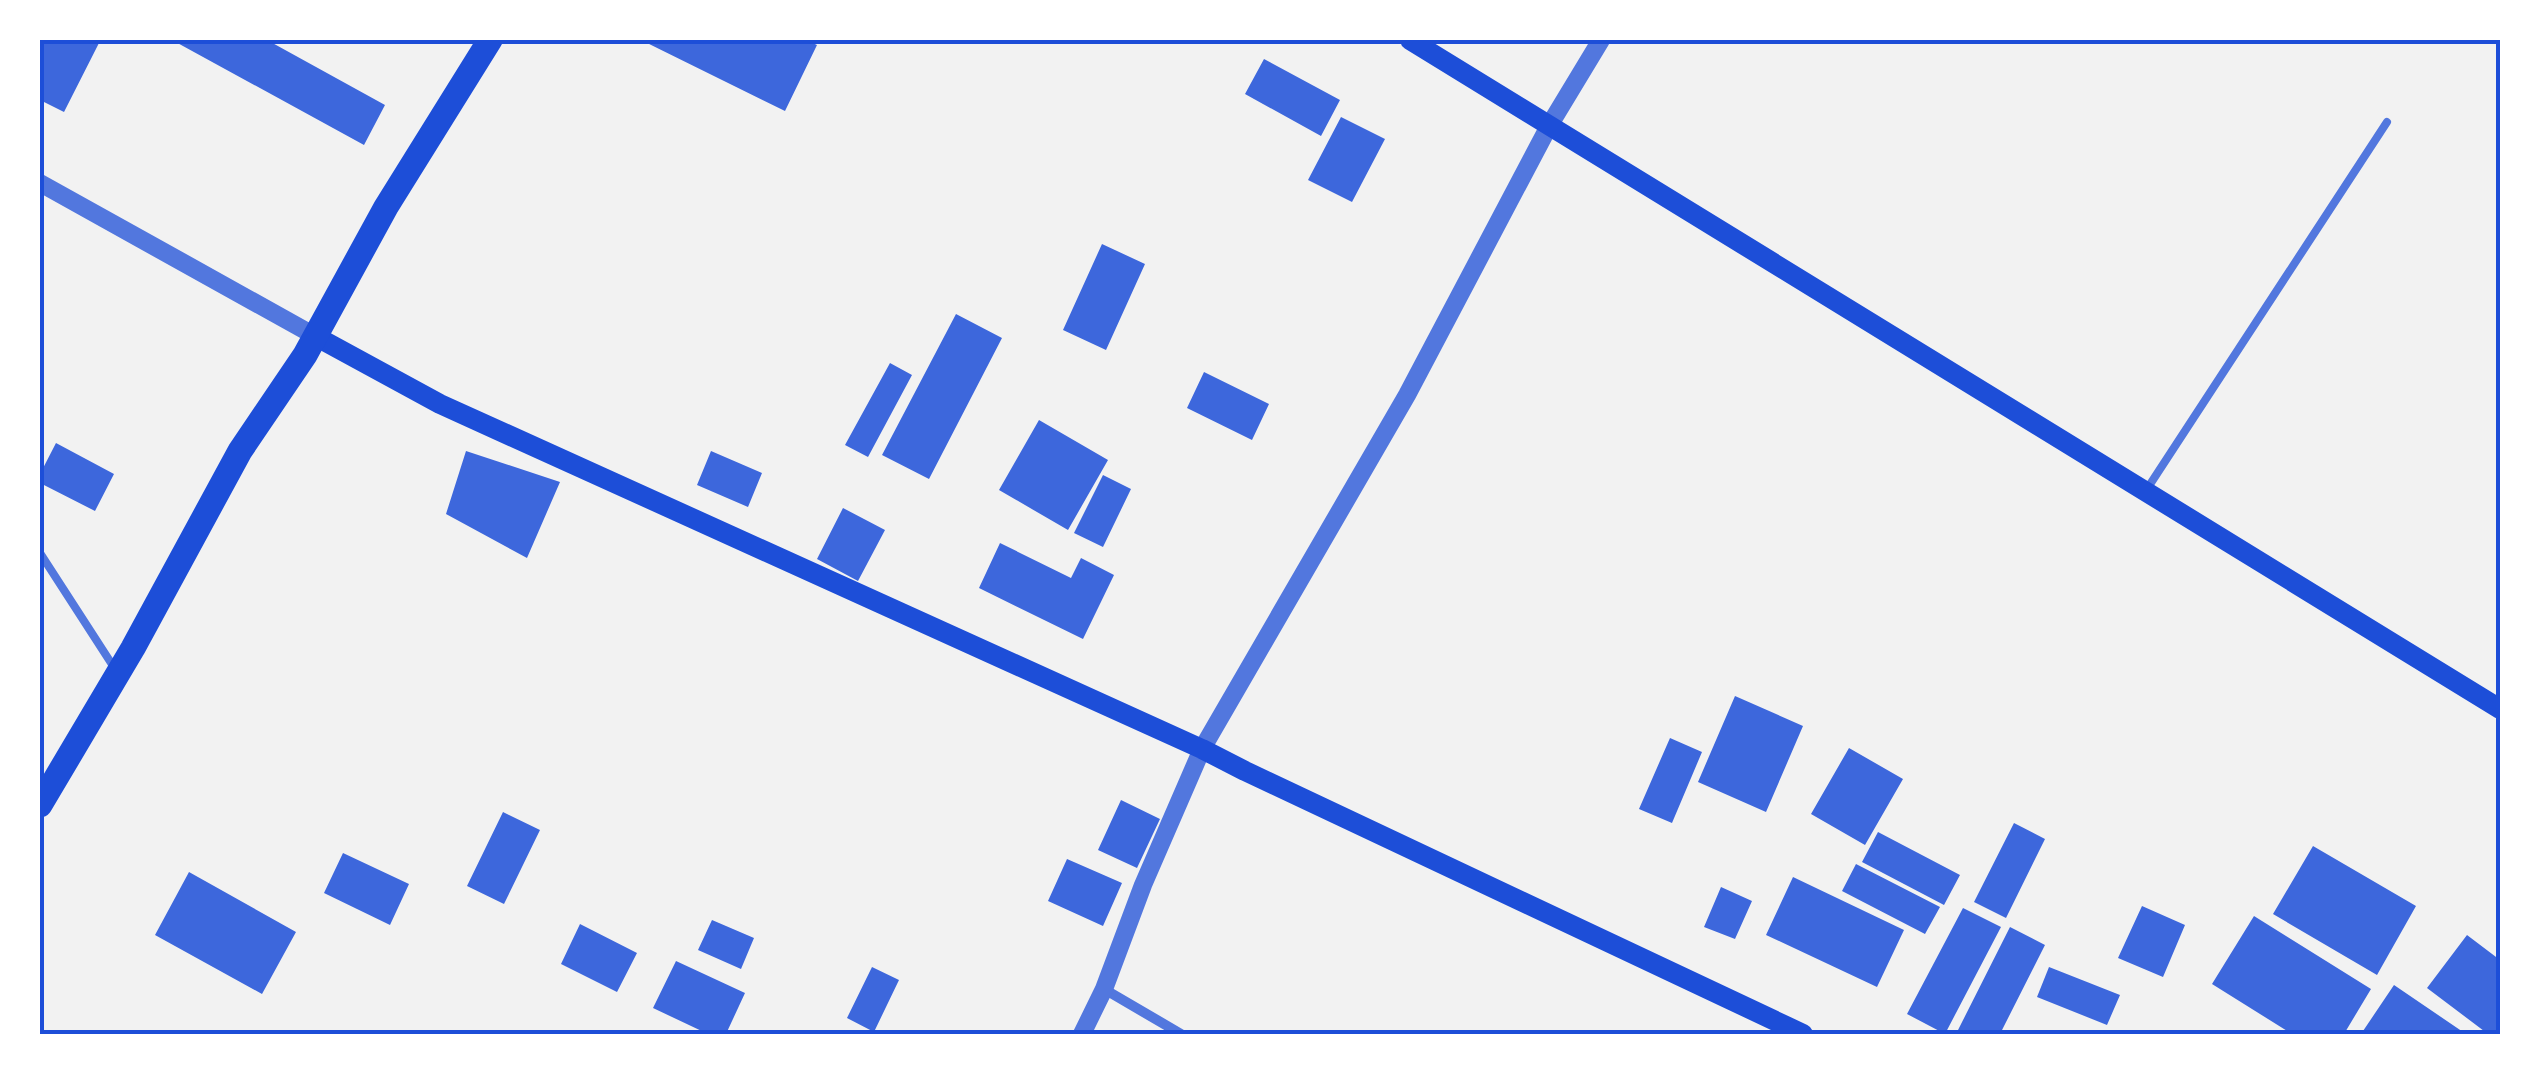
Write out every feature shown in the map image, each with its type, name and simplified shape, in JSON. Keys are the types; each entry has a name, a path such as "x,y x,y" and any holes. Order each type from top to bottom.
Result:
{"main road":[{"path":"40,805 242,448 310,346 386,207 490,40"},
{"path":"1410,40 2500,709"},
{"path":"310,346 1202,749 1803,1034"}],"street":[{"path":"1082,1034 1202,749 1407,395 1549,126 1602,40"},
{"path":"40,183 310,346"},
{"path":"1104,989 1182,1034"}],"lane":[{"path":"2144,492 2387,122"},
{"path":"40,553 118,673"}],"building":[{"path":"40,40 99,43 64,112 40,100"},
{"path":"172,40 267,40 385,105 364,145"},
{"path":"641,40 806,40 817,45 785,111"},
{"path":"1264,59 1340,100 1321,136 1245,94"},
{"path":"1341,117 1385,139 1352,202 1308,180"},
{"path":"1102,244 1145,264 1106,350 1063,330"},
{"path":"956,314 1002,338 929,479 882,455"},
{"path":"890,363 912,375 868,457 845,445"},
{"path":"1204,372 1269,404 1252,440 1187,408"},
{"path":"1039,420 1108,460 1068,530 999,490"},
{"path":"56,443 114,474 95,511 40,483 40,474"},
{"path":"466,451 560,482 527,558 446,514"},
{"path":"711,451 762,473 748,507 697,485"},
{"path":"1103,475 1131,489 1103,547 1074,533"},
{"path":"843,508 885,530 858,581 817,559"},
{"path":"1000,543 1071,578 1081,558 1114,575 1083,639 979,588"},
{"path":"1735,696 1803,726 1766,812 1698,782"},
{"path":"1670,738 1702,752 1672,823 1639,809"},
{"path":"1849,748 1903,779 1865,845 1811,814"},
{"path":"1121,800 1160,819 1137,868 1098,850"},
{"path":"503,812 540,830 504,904 467,886"},
{"path":"2014,823 2045,839 2006,918 1974,902"},
{"path":"1878,832 1960,875 1944,905 1862,862"},
{"path":"2313,846 2416,906 2377,975 2273,914"},
{"path":"343,853 409,884 390,925 324,893"},
{"path":"1067,859 1122,883 1103,926 1048,901"},
{"path":"1856,864 1940,907 1925,934 1842,891"},
{"path":"189,872 296,932 262,994 155,935"},
{"path":"1793,877 1904,930 1877,987 1766,935"},
{"path":"1721,887 1752,901 1735,939 1704,927"},
{"path":"2142,906 2185,925 2163,977 2118,958"},
{"path":"1963,908 2001,927 1945,1034 1907,1014"},
{"path":"2254,916 2371,989 2344,1034 2292,1034 2212,984"},
{"path":"712,920 754,938 741,969 698,950"},
{"path":"580,924 637,953 617,992 561,964"},
{"path":"2010,927 2045,945 2000,1034 1956,1034"},
{"path":"2467,935 2500,960 2500,1034 2488,1034 2427,988"},
{"path":"676,961 745,993 726,1034 708,1034 653,1008"},
{"path":"872,967 899,980 874,1032 847,1018"},
{"path":"2049,967 2120,995 2107,1025 2037,997"},
{"path":"2394,985 2466,1034 2361,1034"}]}
